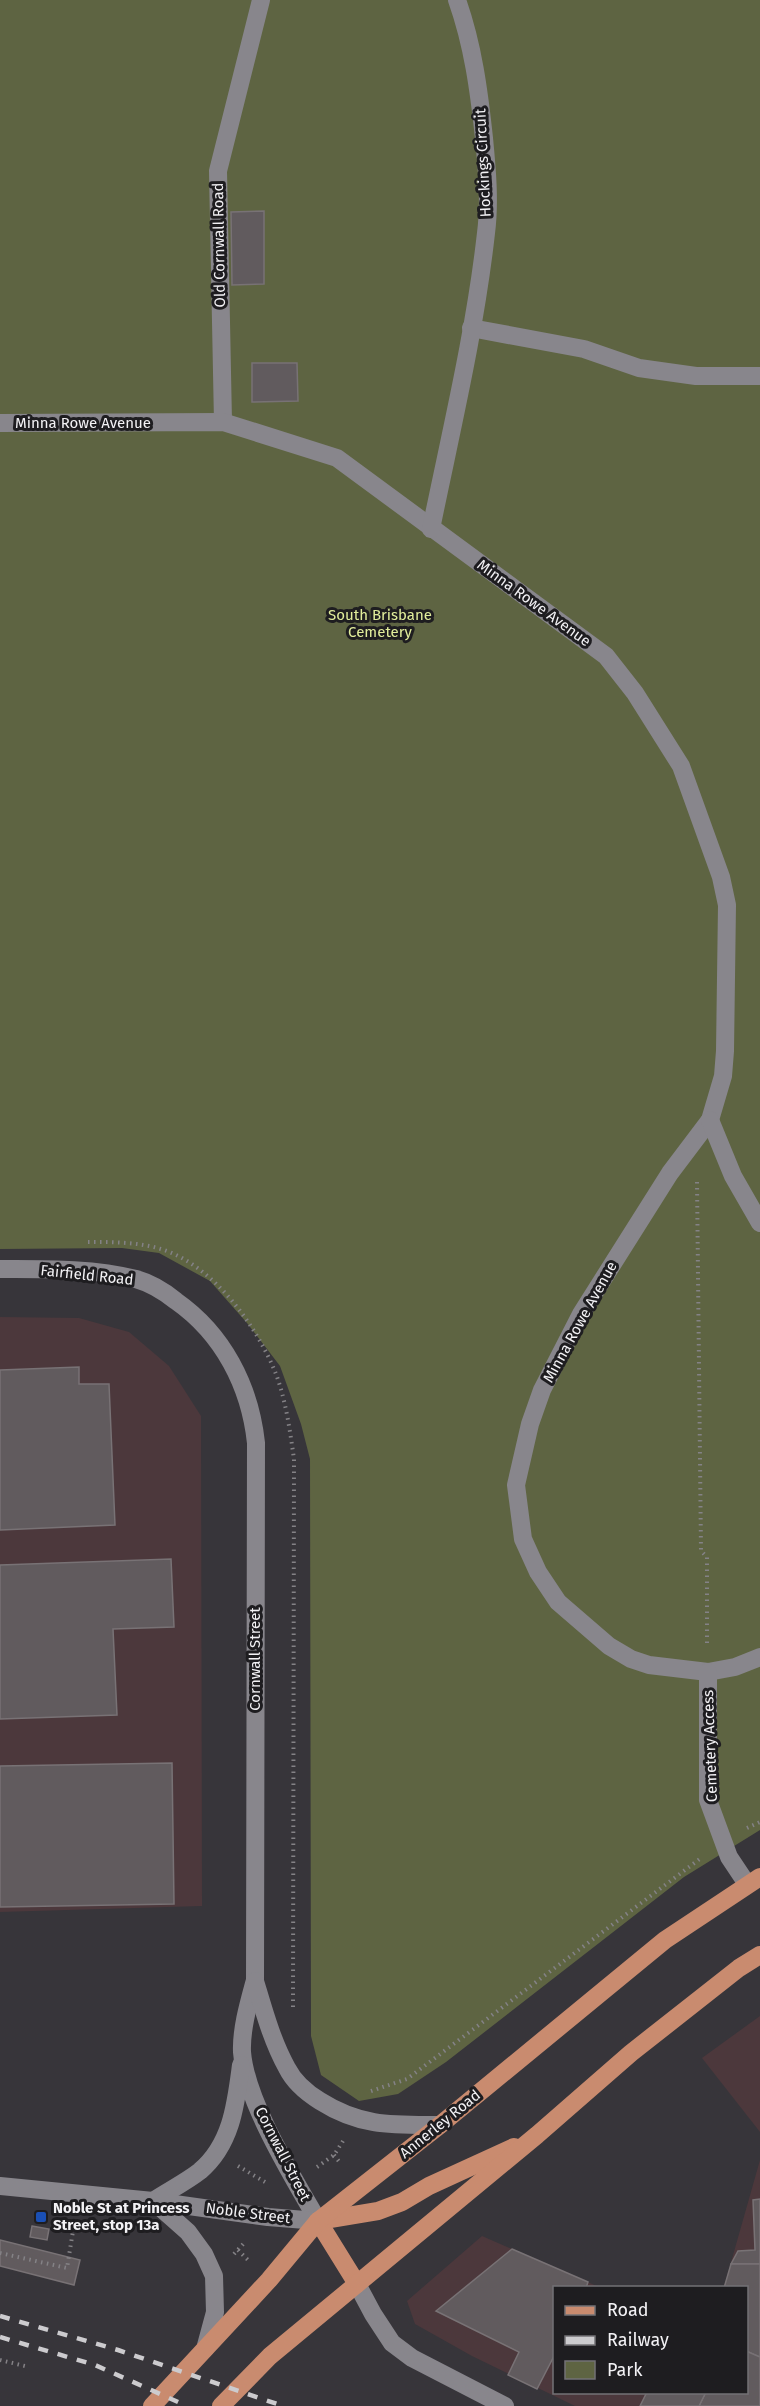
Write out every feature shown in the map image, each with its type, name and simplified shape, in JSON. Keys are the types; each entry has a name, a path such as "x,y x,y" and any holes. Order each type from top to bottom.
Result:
{"main road":[{"name":"Old Cornwall Road","path":"223,422 218,171 260,0"},
{"name":"Hockings Circuit","path":"431,529 471,328 486,233 488,203 485,154 473,58 457,0"},
{"path":"471,328 584,349 639,368 696,376 760,376"},
{"name":"Minna Rowe Avenue","path":"0,423 223,422 337,458 606,656 635,693 681,766 721,877 727,905 723,1076 710,1120 669,1173 581,1314 542,1390 530,1424 516,1485 523,1539 538,1572 558,1602 609,1646 631,1659 649,1665 708,1672 760,1657"},
{"path":"710,1120 733,1176 760,1223"},
{"name":"Fairfield Road","path":"0,1269 47,1269 102,1273 138,1280 166,1294 195,1314 222,1345"},
{"name":"Cornwall Street","path":"222,1345 246,1395 253,1418 256,1443 255,1980 247,2011 242,2051 245,2070 256,2101 279,2151 318,2221"},
{"name":"Cemetery Access","path":"708,1672 708,1800 729,1857 753,1880"},
{"name":"Annerley Road","path":"152,2406 268,2280 318,2221 440,2125 665,1940 753,1880"},
{"path":"221,2406 270,2356 537,2135 631,2053 739,1968 760,1955"},
{"name":"Cornwall Street","path":"255,1980 268,2027 288,2070 302,2088 335,2110 357,2120 395,2125 440,2125"},
{"path":"205,2349 214,2312 214,2276 204,2254 188,2232 153,2201 201,2170 218,2150 231,2124 242,2051"},
{"path":"505,2406 412,2358 392,2343 318,2221 378,2211 402,2202 429,2186 537,2135"},
{"name":"Noble Street","path":"0,2186 153,2201 268,2217 318,2221"}],"path":[{"path":"697,1177 701,1551 706,1557 708,1672"},
{"path":"374,2092 407,2079 724,1841 760,1822"},
{"path":"314,2169 334,2155 345,2139"},
{"path":"334,2155 341,2164"},
{"path":"234,2163 265,2183"},
{"path":"0,2253 66,2268 73,2231"},
{"path":"229,2259 246,2240"},
{"path":"238,2250 248,2260"},
{"path":"0,2360 29,2367"}],"shaded area":[{"path":"0,1317 79,1318 129,1332 169,1366 201,1416 202,1906 0,1912"},
{"path":"760,2016 760,2132 702,2058"},
{"path":"760,2160 760,2406 575,2406 472,2356 415,2324 407,2301 482,2236 597,2286 553,2286 553,2394 748,2394 748,2286 724,2286"}],"green space":[{"name":"South Brisbane Cemetery","path":"0,0 760,0 760,1830 684,1877 446,2062 398,2094 359,2101 321,2075 311,2036 310,1459 301,1424 280,1366 247,1323 210,1281 159,1253 122,1248 0,1249"}],"building":[{"path":"264,211 264,284 232,285 231,212"},
{"path":"252,363 297,363 298,401 252,402"},
{"path":"79,1367 79,1384 109,1384 115,1525 0,1530 0,1370"},
{"path":"171,1559 174,1627 113,1629 117,1715 0,1719 0,1565"},
{"path":"172,1763 174,1904 0,1907 0,1766"},
{"path":"760,2199 760,2264 731,2264 738,2251 755,2250 753,2200"},
{"path":"32,2226 49,2229 47,2240 30,2237"},
{"path":"0,2240 80,2260 74,2285 0,2266"},
{"path":"512,2249 588,2282 587,2286 553,2286 553,2358 537,2389 508,2375 519,2352 436,2311"},
{"path":"731,2264 760,2264 760,2357 748,2352 748,2286 725,2286"},
{"path":"748,2352 760,2357 760,2406 699,2406 705,2394 748,2394"},
{"path":"646,2394 705,2394 699,2406 640,2406"}],"railway":[{"path":"0,2316 118,2350 283,2406"},
{"path":"0,2337 95,2365 187,2406"}],"place":[{"name":"Noble St at Princess Street, stop 13a","path":"41,2217"}]}
